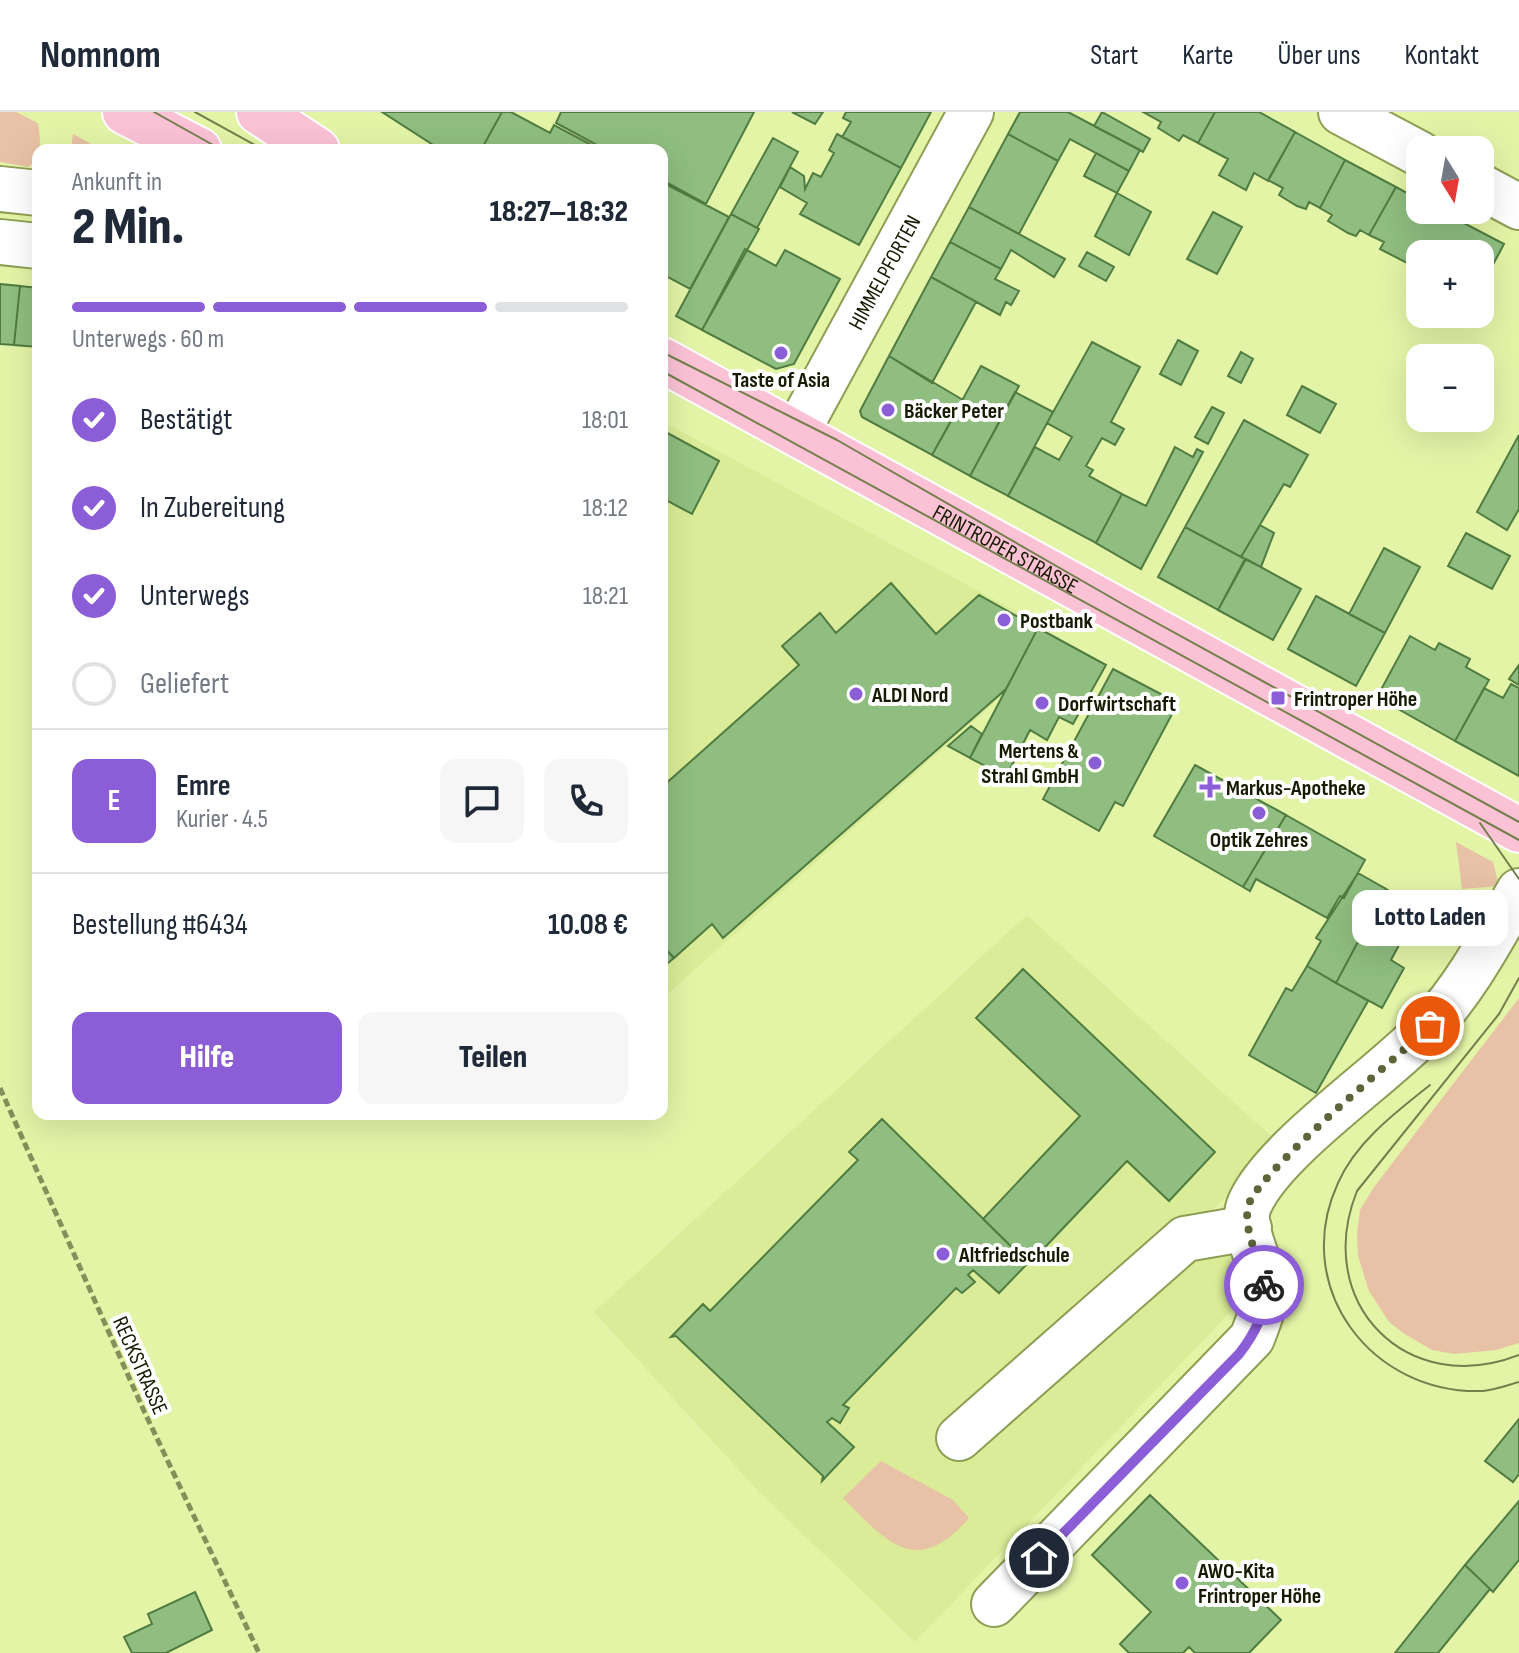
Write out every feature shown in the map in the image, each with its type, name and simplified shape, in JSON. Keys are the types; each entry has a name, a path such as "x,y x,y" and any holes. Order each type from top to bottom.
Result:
{"main road":[{"path":"125,112 187,144"},
{"path":"259,112 308,144"},
{"name":"FRINTROPER STRASSE","path":"668,363 1519,830"}],"street":[{"name":"HIMMELPFORTEN","path":"797,432 971,112"},
{"path":"1341,112 1406,147"},
{"path":"0,189 32,192"},
{"path":"1494,194 1519,207"},
{"path":"0,242 32,245"},
{"path":"994,1604 1252,1338 1265,1295 1249,1228 1248,1207 1257,1190 1307,1138 1430,1026 1472,969 1519,891"},
{"path":"959,1438 1185,1239 1249,1228"}],"path":[{"name":"RECKSTRASSE","path":"0,1088 144,1411 259,1653"}],"shaded area":[{"path":"0,112 16,112 38,123 40,144 32,144 32,163 29,167 0,162"},
{"path":"73,134 91,144 72,144"},
{"path":"668,424 1038,623 1002,696 668,994"},
{"path":"1456,842 1493,862 1499,886 1462,889"},
{"name":"Altfriedschule","path":"1027,915 1282,1146 1196,1225 1259,1282 915,1642 759,1492 594,1312"},
{"path":"1519,998 1519,1343 1496,1350 1454,1354 1432,1350 1389,1322 1369,1291 1358,1256 1360,1210 1374,1187"},
{"path":"881,1461 953,1500 969,1518 933,1547 917,1550 888,1540 843,1498"}],"building":[{"path":"382,112 502,112 484,144 432,144"},
{"path":"502,112 511,112 550,133 554,125 590,144 484,144"},
{"path":"561,112 754,112 706,204 668,183 668,144 595,144 556,123"},
{"path":"792,112 823,112 815,124"},
{"path":"846,112 931,112 901,168 842,137 851,122 843,118"},
{"path":"1020,112 1068,112 1140,150 1129,171 1070,139 1058,161 1008,134"},
{"path":"1102,112 1150,139 1143,152 1094,126"},
{"path":"1143,112 1215,112 1198,143 1183,135 1179,141 1158,128 1161,122"},
{"path":"1215,112 1259,112 1295,132 1268,181 1254,173 1246,190 1219,175 1228,159 1198,143"},
{"path":"1295,132 1345,160 1320,208 1309,202 1306,209 1297,206 1279,195 1283,188 1268,180"},
{"path":"837,134 901,168 859,245 800,214 807,203 780,187 790,167 804,176 805,189 813,173 821,177 834,153 829,150"},
{"path":"1008,134 1058,161 1019,234 969,207"},
{"path":"773,138 798,152 757,228 731,214"},
{"path":"1096,153 1129,171 1117,193 1084,176"},
{"path":"1345,160 1396,187 1369,235 1360,230 1356,236 1348,233 1328,221 1332,215 1320,208"},
{"path":"668,185 729,217 690,289 668,277"},
{"path":"1396,187 1406,192 1406,224 1466,224 1504,244 1494,263 1494,240 1406,240 1406,262 1380,249 1384,242 1369,235"},
{"path":"1117,193 1151,212 1129,255 1095,236"},
{"path":"969,207 1065,259 1054,277 1011,250 1001,269 950,242"},
{"path":"1213,212 1242,227 1217,274 1187,259"},
{"path":"731,214 759,229 702,330 676,316"},
{"path":"950,242 1001,269 995,279 1019,291 1011,305 1006,302 1000,315 931,277"},
{"path":"745,249 776,266 785,250 840,279 794,364 776,369 702,330"},
{"path":"1087,252 1114,267 1106,281 1079,266"},
{"path":"931,277 976,302 932,383 889,356"},
{"path":"0,284 20,286 14,345 0,344"},
{"path":"20,286 32,287 32,346 14,345"},
{"path":"1178,340 1198,351 1181,385 1160,374"},
{"path":"1092,342 1140,367 1111,422 1124,429 1115,445 1102,438 1086,466 1093,470 1089,476 1122,494 1096,543 1008,496 1035,447 1059,460 1072,437 1047,423"},
{"path":"1241,352 1253,359 1241,383 1228,376"},
{"path":"889,356 963,400 932,455 862,417 860,411"},
{"path":"981,366 1019,386 970,476 932,455"},
{"path":"1302,386 1336,404 1320,433 1287,415"},
{"path":"1015,392 1053,412 1008,496 970,476"},
{"path":"1212,407 1224,413 1208,444 1195,437"},
{"path":"1244,420 1308,455 1290,487 1284,484 1241,557 1185,527"},
{"path":"668,433 719,461 692,514 668,501"},
{"path":"1519,435 1519,509 1507,530 1477,512"},
{"path":"1175,447 1193,457 1197,449 1203,452 1141,569 1096,543 1122,494 1146,506"},
{"path":"1260,525 1274,533 1261,567 1241,557"},
{"path":"1185,527 1245,559 1218,610 1158,577"},
{"path":"1466,533 1510,556 1492,589 1448,566"},
{"path":"1384,548 1420,567 1385,633 1349,614"},
{"path":"1246,559 1301,589 1273,640 1218,610"},
{"path":"891,583 936,634 979,595 1038,628 1006,689 723,938 712,924 674,958 668,952 668,782 799,665 782,646 820,613 836,633"},
{"path":"1316,596 1385,633 1356,686 1288,649"},
{"name":"Dorfwirtschaft","path":"1038,628 1106,665 1073,724 1059,717 1047,740 1030,730 1006,777 970,758"},
{"path":"1410,636 1435,650 1439,643 1470,659 1466,667 1489,680 1455,741 1377,697"},
{"path":"1519,665 1519,685 1509,679"},
{"path":"1113,669 1178,703 1123,806 1115,802 1099,831 1043,799"},
{"path":"1511,684 1519,688 1519,776 1455,741 1484,688 1503,698"},
{"path":"971,726 982,734 970,758 948,746"},
{"path":"1195,765 1286,815 1243,887 1154,836"},
{"path":"1286,815 1365,860 1344,898 1340,896 1327,918 1256,879 1250,891 1243,887"},
{"path":"1358,873 1386,889 1336,983 1307,966 1321,941 1316,938"},
{"path":"1386,889 1419,908 1391,960 1404,968 1382,1008 1336,983"},
{"path":"1307,966 1368,1001 1316,1093 1249,1055 1286,988 1292,991"},
{"path":"1023,969 1215,1152 1169,1201 1127,1161 1029,1264 983,1219 1080,1116 976,1018"},
{"path":"882,1119 1028,1263 999,1293 973,1270 968,1275 975,1282 962,1293 956,1288 843,1405 849,1408 840,1423 832,1418 827,1422 854,1447 822,1481 823,1476 676,1336 671,1337 703,1304 710,1311 858,1160 849,1152"},
{"path":"1519,1419 1519,1474 1513,1482 1485,1461"},
{"name":"AWO-Kita Frintroper Höhe","path":"1150,1495 1281,1620 1249,1653 1195,1653 1189,1647 1183,1653 1129,1653 1120,1644 1151,1612 1092,1555"},
{"path":"1519,1501 1519,1560 1493,1592 1465,1565"},
{"path":"1465,1565 1490,1589 1438,1653 1395,1653"},
{"path":"195,1592 212,1630 166,1653 132,1653 124,1637 152,1624 148,1614"}],"tram line":[{"path":"154,112 211,144"},
{"path":"195,112 253,144"},
{"path":"668,355 837,440 1126,606 1519,822"},
{"path":"668,374 1519,840"},
{"path":"1480,823 1519,879"},
{"path":"1519,978 1499,1014 1357,1191 1346,1232 1348,1270 1359,1304 1379,1332 1407,1352 1440,1364 1478,1365 1519,1355"},
{"path":"1430,1085 1366,1141 1338,1183 1326,1222 1325,1260 1333,1296 1350,1328 1375,1354 1406,1375 1443,1387 1483,1391 1519,1382"}],"way so far":[{"path":"1264,1285 1249,1228 1248,1207 1257,1190 1307,1138 1430,1026"}],"place":[{"name":"Taste of Asia","path":"781,353"},
{"name":"Bäcker Peter","path":"888,410"},
{"name":"Postbank","path":"1004,620"},
{"name":"ALDI Nord","path":"856,694"},
{"name":"Frintroper Höhe","path":"1278,698"},
{"name":"Dorfwirtschaft","path":"1042,703"},
{"name":"Mertens & Strahl GmbH","path":"1095,763"},
{"name":"Markus-Apotheke","path":"1210,787"},
{"name":"Optik Zehres","path":"1259,813"},
{"name":"Lotto Laden","path":"1430,1026"},
{"name":"Altfriedschule","path":"943,1254"},
{"name":"AWO-Kita Frintroper Höhe","path":"1182,1583"}],"route":[{"path":"1039,1558 1239,1354 1252,1338 1260,1318 1264,1285"}]}
